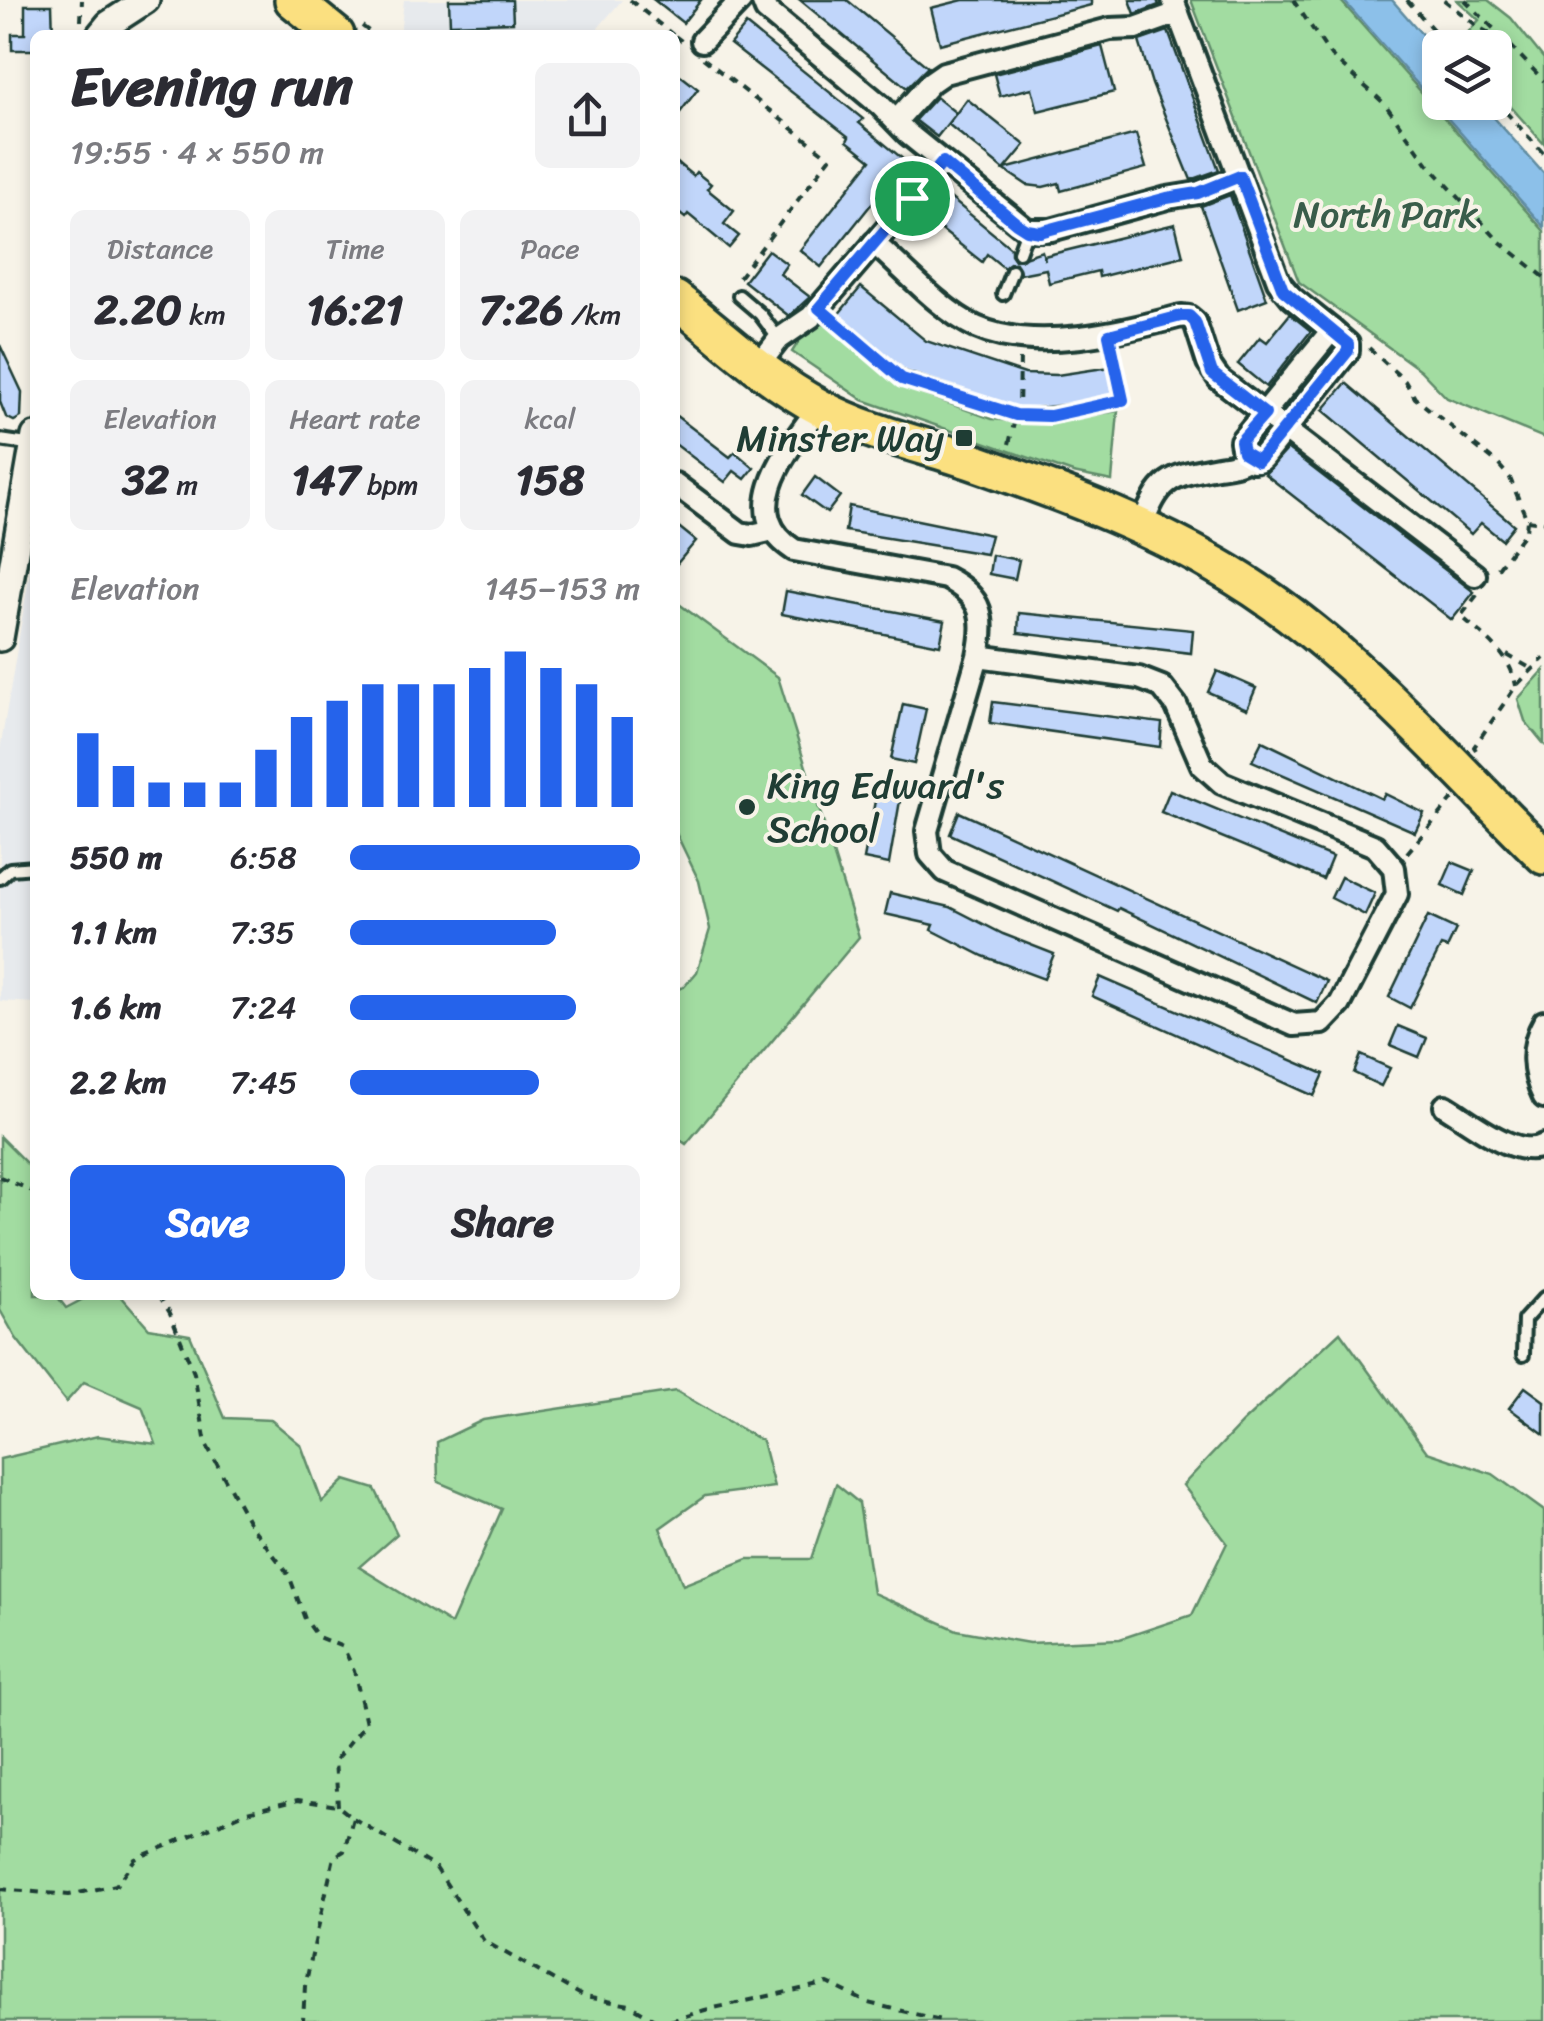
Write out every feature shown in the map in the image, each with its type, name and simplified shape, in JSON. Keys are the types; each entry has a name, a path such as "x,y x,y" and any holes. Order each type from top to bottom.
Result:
{"highway":[{"path":"272,0 315,18"},
{"path":"680,302 768,352 819,407 862,427 1086,503 1227,572 1269,598 1325,640 1474,768 1544,856"}],"street":[{"path":"93,30 146,0"},
{"path":"702,41 741,0"},
{"path":"764,5 896,122 1027,230 1051,230 1198,193 1240,176"},
{"path":"896,122 931,82 944,74 1110,29 1136,28 1176,6 1283,290 1332,330 1348,344 1348,351 1287,430 1262,459 1253,461 1240,448 1241,441 1332,330"},
{"path":"768,352 819,308 908,204"},
{"path":"874,243 973,326 1020,338 1109,335 1189,316 1195,322 1212,373 1482,582"},
{"path":"819,407 775,469 770,483 773,530 794,550 946,578 964,588 978,605 984,628 927,831 930,854 945,871 1294,1025 1322,1024 1340,1004 1397,894 1394,868 1375,846 1222,783 1202,765 1176,705 1162,687 1139,678 978,656"},
{"path":"1141,528 1167,480 1186,472 1237,464 1249,457"},
{"path":"0,638 30,464"},
{"path":"680,488 740,533 752,535 773,530"},
{"path":"1544,1022 1536,1036 1534,1062 1544,1096"},
{"path":"1446,1106 1517,1149 1533,1151 1544,1146"}],"lane":[{"path":"1019,252 1027,230"},
{"path":"1002,294 1012,271"},
{"path":"734,293 760,314 768,352"},
{"path":"0,440 30,441"},
{"path":"0,878 10,869 30,867"},
{"path":"1523,1356 1524,1320 1544,1298"}],"path":[{"path":"82,0 90,30"},
{"path":"630,0 667,30"},
{"path":"1293,0 1331,56 1384,104 1428,164 1500,241 1544,277"},
{"path":"1407,0 1433,30"},
{"path":"1444,0 1484,30"},
{"path":"1465,0 1496,30"},
{"path":"680,41 830,158 734,293"},
{"path":"1512,46 1544,81"},
{"path":"1512,119 1544,154"},
{"path":"819,308 902,379 1017,415 1050,416 1123,400 1109,335"},
{"path":"1368,347 1405,381 1415,398 1498,464 1520,498 1527,520 1526,532 1482,582 1461,616 1502,653 1532,669"},
{"path":"1008,448 1017,415 1020,357"},
{"path":"1527,520 1544,522"},
{"path":"1502,653 1514,673 1516,686"},
{"path":"1394,868 1474,768 1474,748 1516,686 1544,658"},
{"path":"0,1177 30,1190"},
{"path":"162,1300 194,1372 206,1444 248,1523 289,1576 304,1619 318,1637 343,1646 354,1670 366,1723 335,1760 338,1806"},
{"path":"0,1889 69,1894 116,1884 135,1859 247,1812 298,1800 338,1806 436,1868 484,1941 585,1997 630,2005 658,2021"},
{"path":"303,2021 305,1986 334,1857 344,1851 353,1818"},
{"path":"670,2021 828,1983 868,2003 945,2021"}],"shaded area":[{"path":"404,0 622,0 596,30 401,30"},
{"path":"30,572 30,1003 0,1001 0,750"}],"green space":[{"name":"North Park","path":"1191,0 1340,0 1422,93 1422,120 1446,120 1544,231 1544,438 1447,398 1420,370 1299,282"},
{"path":"1457,0 1488,0 1511,18 1544,59 1544,144 1512,108 1512,30 1470,30 1479,20"},
{"path":"828,324 909,389 992,419 1035,423 1118,411 1112,481 1073,473 863,400 792,352 802,336"},
{"name":"King Edward's School","path":"680,605 778,677 859,937 686,1144 680,1140 680,988 697,972 710,929 699,881 680,841"},
{"path":"1544,670 1544,744 1525,721 1518,699"},
{"path":"0,1137 30,1167 30,1300 60,1300 66,1308 81,1300 124,1300 149,1328 190,1335 225,1418 271,1420 301,1445 322,1502 345,1480 375,1489 397,1534 359,1567 451,1624 502,1509 438,1482 437,1442 483,1420 676,1391 762,1441 774,1487 705,1496 660,1528 683,1585 748,1559 811,1559 836,1484 859,1503 873,1593 957,1630 1029,1643 1120,1639 1192,1615 1227,1543 1183,1485 1242,1423 1340,1332 1427,1452 1493,1474 1544,1511 1544,2021 0,2021 0,1459 98,1436 156,1444 142,1407 84,1382 66,1402 16,1338 0,1310"}],"water":[{"path":"1343,0 1392,0 1422,34 1422,89"},
{"path":"1449,120 1496,120 1544,174 1544,227"}],"building":[{"path":"449,0 512,0 513,22 450,24"},
{"path":"654,0 701,0 683,23"},
{"path":"800,0 847,0 928,67 907,88"},
{"path":"963,0 1091,0 1091,5 940,44 931,8"},
{"path":"1130,0 1157,0 1159,5 1135,14"},
{"path":"25,5 52,5 53,30 30,30 30,50 12,50 12,34 25,34"},
{"path":"746,25 863,119 859,123 1011,248 1015,260 1042,251 1045,260 1044,256 1175,224 1183,256 1099,277 1098,271 1049,283 1046,269 1020,274 1016,263 1004,268 987,254 982,262 919,212 923,200 893,177 821,267 800,250 871,160 847,141 849,137 730,44"},
{"path":"1168,31 1219,170 1191,180 1139,41"},
{"path":"1102,46 1114,92 1038,111 1032,88 1000,96 994,74"},
{"path":"680,75 698,89 680,112"},
{"path":"936,97 956,113 937,137 915,120"},
{"path":"967,99 1025,145 1005,169 1136,134 1146,168 1061,191 1059,183 1027,185 1003,169 948,124"},
{"path":"680,165 711,184 707,189 734,211 724,224 739,236 729,248 688,214 685,218 680,214"},
{"path":"1230,195 1267,299 1238,310 1201,206"},
{"path":"768,250 787,264 780,274 810,297 789,316 744,281"},
{"path":"861,287 926,341 1025,374 1057,375 1111,367 1118,395 1020,410 904,371 837,316"},
{"path":"1290,314 1311,331 1266,387 1238,364 1260,337 1267,342"},
{"path":"0,345 22,392 21,417 14,421 6,417 0,402"},
{"path":"1346,383 1514,525 1502,540 1481,523 1471,534 1323,410"},
{"path":"680,419 730,457 735,452 754,468 745,479 734,471 725,482 680,448"},
{"path":"1288,449 1474,592 1452,620 1265,474"},
{"path":"815,477 840,496 827,513 802,495"},
{"path":"849,506 991,535 986,554 845,531"},
{"path":"680,528 696,541 680,560"},
{"path":"992,555 1019,560 1015,579 989,574"},
{"path":"786,591 945,621 940,645 782,614"},
{"path":"1019,613 1193,630 1191,653 1018,633"},
{"path":"1217,671 1256,688 1247,709 1208,692"},
{"path":"993,702 1162,723 1160,747 990,723"},
{"path":"903,704 926,709 914,764 891,759"},
{"path":"1262,741 1382,799 1385,794 1424,813 1415,832 1252,761"},
{"path":"878,785 902,789 889,864 864,859"},
{"path":"1170,790 1332,857 1323,879 1161,812"},
{"path":"959,812 1327,981 1317,1003 1119,908 1117,911 950,834"},
{"path":"1452,862 1474,871 1464,895 1442,885"},
{"path":"1341,877 1375,893 1365,915 1331,898"},
{"path":"890,893 950,907 1054,954 1044,979 983,956 932,930 934,925 885,914"},
{"path":"1428,916 1456,929 1447,948 1441,946 1410,1008 1389,997"},
{"path":"1100,977 1324,1074 1314,1096 1092,996"},
{"path":"1398,1026 1427,1038 1419,1057 1390,1045"},
{"path":"1361,1055 1390,1068 1381,1086 1354,1073"},
{"path":"1525,1387 1544,1401 1544,1434 1509,1408"}],"place":[{"name":"Minster Way","path":"964,438"},
{"name":"King Edward's School","path":"747,807"}],"route":[{"path":"943,162 1016,223 1040,232 1198,193 1240,176 1283,290 1348,344 1348,351 1258,461 1243,452 1241,441 1265,414 1212,373 1195,322 1189,316 1109,335 1123,400 1050,416 1016,415 902,379 819,308 912,198 943,162"}]}
